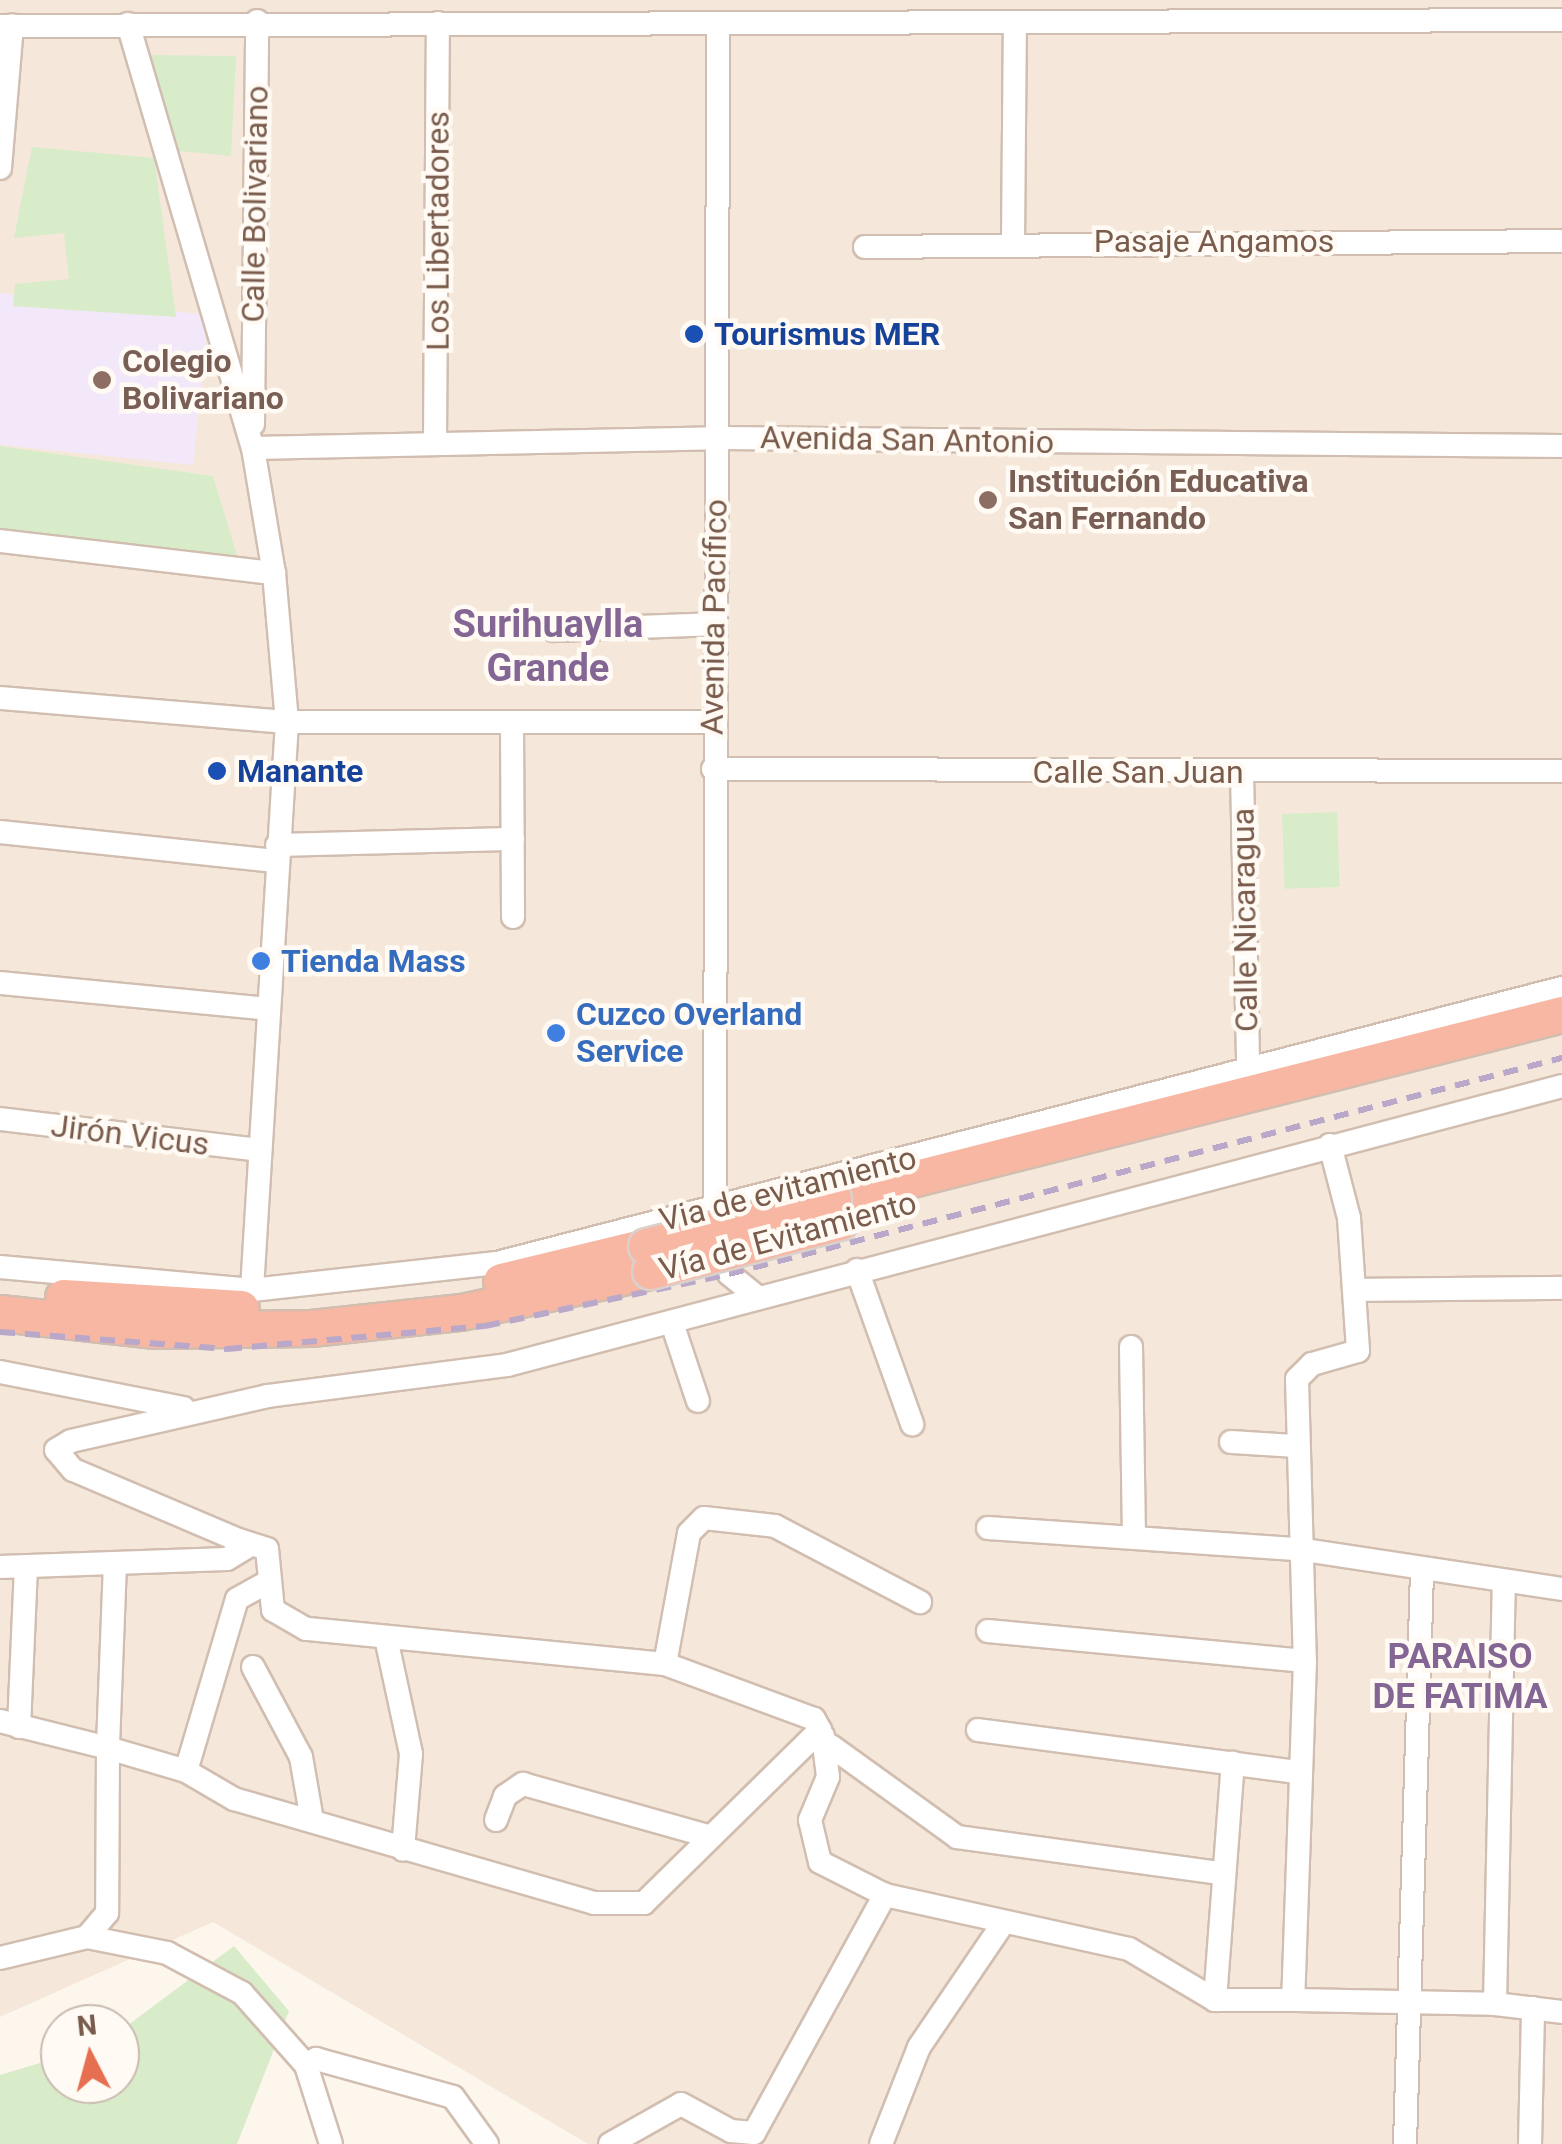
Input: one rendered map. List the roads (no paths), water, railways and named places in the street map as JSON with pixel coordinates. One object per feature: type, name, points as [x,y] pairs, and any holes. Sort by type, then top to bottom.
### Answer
[{"type":"highway","name":"Vía de Evitamiento","points":[[0,1313],[153,1330],[311,1328],[461,1312],[1562,1014]]},
{"type":"highway","name":"Vía de Evitamiento","points":[[836,1211],[1562,1038]]},
{"type":"highway","name":"Vía de Evitamiento","points":[[0,1292],[270,1309],[460,1289],[648,1259]]},
{"type":"street","points":[[0,168],[6,26],[257,21],[718,25],[1562,20]]},
{"type":"street","name":"Calle Bolivariano","points":[[253,448],[257,21]]},
{"type":"street","name":"Los Libertadores","points":[[436,440],[438,23]]},
{"type":"street","points":[[1013,242],[1015,23]]},
{"type":"street","points":[[128,24],[253,448],[274,573],[287,722],[252,1290]]},
{"type":"street","name":"Avenida Pacífico","points":[[718,25],[712,722],[715,1210],[729,1274],[756,1296]]},
{"type":"street","name":"Pasaje Angamos","points":[[866,247],[1013,242],[1562,241]]},
{"type":"street","name":"Avenida San Antonio","points":[[253,448],[436,440],[716,438],[1562,446]]},
{"type":"street","points":[[0,541],[274,573]]},
{"type":"street","points":[[554,630],[714,624]]},
{"type":"street","points":[[0,698],[287,722],[712,722]]},
{"type":"street","points":[[512,723],[513,917]]},
{"type":"street","name":"Calle San Juan","points":[[713,769],[1562,770]]},
{"type":"street","name":"Calle Nicaragua","points":[[1242,772],[1248,1068]]},
{"type":"street","points":[[0,832],[276,853],[514,839]]},
{"type":"street","points":[[0,983],[268,1009]]},
{"type":"street","name":"Via de evitamiento","points":[[0,1267],[252,1290],[497,1263],[715,1210],[1562,988]]},
{"type":"street","points":[[1219,1873],[957,1837],[825,1738],[814,1719],[665,1664],[306,1629],[273,1610],[266,1549],[73,1470],[56,1450],[196,1410],[508,1365],[672,1323],[756,1296],[1562,1086]]},
{"type":"street","name":"Jirón Vicus","points":[[0,1120],[260,1150]]},
{"type":"street","points":[[1293,2000],[1306,1661],[1294,1446],[1296,1380],[1312,1364],[1358,1351],[1358,1290],[1330,1145]]},
{"type":"street","points":[[857,1270],[912,1424]]},
{"type":"street","points":[[1358,1290],[1562,1288]]},
{"type":"street","points":[[672,1323],[698,1401]]},
{"type":"street","points":[[1130,1347],[1134,1532]]},
{"type":"street","points":[[0,1372],[196,1410]]},
{"type":"street","points":[[1231,1442],[1294,1446]]},
{"type":"street","points":[[665,1664],[689,1533],[704,1518],[776,1526],[920,1602]]},
{"type":"street","points":[[988,1528],[1134,1532],[1298,1549],[1422,1572],[1562,1589]]},
{"type":"street","points":[[0,1566],[243,1558],[250,1545],[240,1540]]},
{"type":"street","points":[[87,1938],[107,1913],[115,1563]]},
{"type":"street","points":[[26,1566],[10,1724],[186,1771],[234,1799],[402,1850],[617,1908],[644,1904],[711,1837],[825,1738]]},
{"type":"street","points":[[1405,2144],[1422,1572]]},
{"type":"street","points":[[186,1771],[237,1599],[269,1580]]},
{"type":"street","points":[[1495,2004],[1504,1582]]},
{"type":"street","points":[[988,1631],[1306,1661]]},
{"type":"street","points":[[386,1638],[411,1754],[402,1850]]},
{"type":"street","points":[[253,1666],[301,1757],[312,1820]]},
{"type":"street","points":[[978,1730],[1299,1772]]},
{"type":"street","points":[[825,1738],[810,1820],[820,1862],[885,1894],[1128,1949],[1215,2000],[1495,2004],[1562,2012]]},
{"type":"street","points":[[1215,2000],[1219,1873],[1233,1763]]},
{"type":"street","points":[[496,1820],[505,1796],[523,1784],[711,1837]]},
{"type":"street","points":[[610,2144],[681,2104],[730,2132],[754,2133],[885,1894]]},
{"type":"street","points":[[881,2144],[918,2048],[1004,1922]]},
{"type":"street","points":[[0,1958],[87,1938],[167,1953],[242,1993],[306,2065],[331,2144]]},
{"type":"street","points":[[1530,2144],[1533,2008]]},
{"type":"street","points":[[306,2065],[331,2061],[453,2097],[487,2144]]},
{"type":"railway","points":[[0,1332],[227,1349],[485,1326],[729,1274],[1562,1058]]},
{"type":"place","name":"Tourismus MER","points":[[694,334]]},
{"type":"place","name":"Colegio Bolivariano","points":[[102,380]]},
{"type":"place","name":"Institución Educativa San Fernando","points":[[988,500]]},
{"type":"place","name":"Manante","points":[[217,771]]},
{"type":"place","name":"Tienda Mass","points":[[261,961]]},
{"type":"place","name":"Cuzco Overland Service","points":[[556,1033]]},
{"type":"district","name":"Surihuaylla Grande","points":[[548,647]]},
{"type":"district","name":"PARAISO DE FATIMA","points":[[1460,1677]]}]
